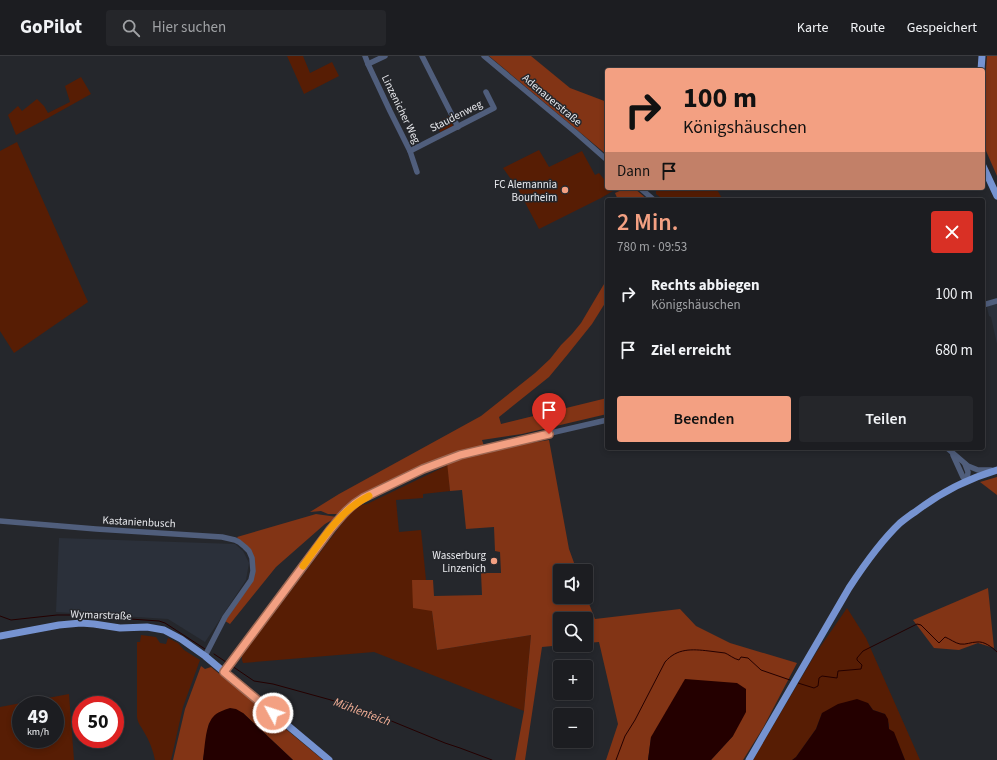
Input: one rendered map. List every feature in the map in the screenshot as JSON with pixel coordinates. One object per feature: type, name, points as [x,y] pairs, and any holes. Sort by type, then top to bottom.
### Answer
[{"type":"main road","points":[[981,68],[982,56]]},
{"type":"main road","points":[[985,170],[997,196]]},
{"type":"main road","points":[[749,760],[849,588],[875,550],[901,522],[930,500],[967,480],[996,470]]},
{"type":"main road","name":"Wymarstraße","points":[[0,636],[60,625],[81,623],[120,628],[143,626],[164,630],[205,656],[329,760]]},
{"type":"street","name":"Linzenicher Weg","points":[[365,56],[410,150],[416,172]]},
{"type":"street","points":[[368,64],[385,56]]},
{"type":"street","points":[[422,56],[458,127]]},
{"type":"street","name":"Adenauerstraße","points":[[484,56],[605,158]]},
{"type":"street","name":"Staudenweg","points":[[410,150],[494,108],[486,92]]},
{"type":"street","points":[[642,190],[652,198]]},
{"type":"street","points":[[985,304],[997,301]]},
{"type":"street","points":[[224,672],[330,530],[345,512],[359,501],[423,469],[464,453],[605,420]]},
{"type":"street","points":[[949,450],[970,467],[978,470],[996,470]]},
{"type":"street","points":[[952,453],[963,477],[967,480]]},
{"type":"street","points":[[965,463],[968,472],[967,480]]},
{"type":"street","name":"Kastanienbusch","points":[[0,521],[96,530],[222,536],[232,538],[242,543],[249,551],[253,562],[253,573],[249,582],[225,617],[205,656]]},
{"type":"shaded area","points":[[287,56],[303,56],[310,73],[332,62],[339,76],[304,94]]},
{"type":"shaded area","points":[[489,56],[531,56],[570,88],[605,101],[605,153]]},
{"type":"shaded area","points":[[987,56],[997,56],[997,176],[985,149],[985,83]]},
{"type":"shaded area","points":[[81,77],[91,94],[16,135],[8,115],[18,106],[22,111],[37,99],[48,113],[70,102],[65,86]]},
{"type":"shaded area","points":[[449,116],[453,126],[440,132],[436,123],[445,118],[446,120],[448,119],[447,117]]},
{"type":"shaded area","points":[[17,142],[88,302],[14,353],[0,331],[0,151]]},
{"type":"shaded area","name":"FC Alemannia Bourheim","points":[[539,150],[549,167],[582,151],[595,175],[599,173],[605,180],[605,190],[613,191],[539,229],[518,189],[503,168]]},
{"type":"shaded area","points":[[622,190],[636,190],[646,198],[617,198],[615,193]]},
{"type":"shaded area","points":[[656,190],[717,190],[722,198],[661,198],[656,194]]},
{"type":"shaded area","points":[[605,282],[605,303],[592,324],[549,377],[499,417],[501,424],[605,398],[605,414],[522,434],[482,440],[484,446],[454,455],[338,514],[328,514],[321,511],[310,512],[339,494],[481,416],[535,373],[550,359],[581,323]]},
{"type":"shaded area","points":[[997,303],[997,344],[991,317],[989,316],[987,308],[988,306]]},
{"type":"shaded area","points":[[549,440],[569,549],[574,564],[553,564],[553,604],[589,604],[592,612],[553,612],[553,646],[542,647],[525,760],[515,760],[524,711],[531,635],[437,650],[432,611],[413,608],[412,580],[433,580],[434,596],[482,595],[481,573],[501,573],[500,552],[495,551],[494,527],[466,529],[462,490],[450,491],[447,462],[486,450]]},
{"type":"shaded area","points":[[448,465],[450,491],[423,494],[423,498],[396,500],[399,532],[421,530],[426,580],[412,580],[432,611],[437,650],[531,635],[524,711],[374,652],[243,663],[242,655],[350,513],[360,505],[367,504]]},
{"type":"shaded area","points":[[997,477],[997,495],[980,482]]},
{"type":"shaded area","points":[[316,514],[337,517],[325,524],[276,567],[230,624],[225,621],[250,585],[254,561],[237,537]]},
{"type":"shaded area","points":[[59,538],[235,544],[243,551],[249,563],[246,580],[205,642],[168,619],[56,612]]},
{"type":"shaded area","points":[[988,588],[994,648],[978,643],[959,650],[934,648],[913,620]]},
{"type":"shaded area","points":[[847,608],[866,638],[920,760],[905,760],[898,743],[889,729],[885,714],[873,710],[868,703],[822,713],[816,729],[796,757],[792,760],[753,760],[816,653]]},
{"type":"shaded area","points":[[680,609],[696,626],[730,643],[797,663],[763,728],[743,760],[711,760],[733,736],[651,737],[648,760],[606,760],[618,724],[599,642],[593,642],[593,614],[595,619]]},
{"type":"shaded area","points":[[141,635],[156,637],[160,643],[166,644],[168,638],[178,643],[184,650],[200,660],[183,707],[171,760],[155,760],[146,735],[137,719],[137,642],[140,642]]},
{"type":"shaded area","points":[[201,666],[205,669],[211,667],[323,760],[293,760],[243,713],[209,723],[203,760],[173,760],[185,709]]},
{"type":"shaded area","points":[[685,679],[737,683],[746,689],[746,712],[733,736],[711,760],[648,760],[651,737]]},
{"type":"shaded area","points":[[69,694],[74,760],[0,760],[0,707],[12,705],[12,748],[64,748],[64,696],[58,696]]},
{"type":"shaded area","points":[[857,699],[868,703],[873,710],[885,714],[888,719],[889,729],[894,732],[905,760],[792,760],[796,757],[816,729],[822,713],[838,704]]},
{"type":"shaded area","points":[[230,708],[236,709],[243,713],[293,760],[203,760],[210,721],[216,714]]},
{"type":"waterway","name":"Mühlenteich","points":[[0,616],[11,620],[57,615],[73,615],[159,621],[165,623],[205,649]]},
{"type":"waterway","name":"Mühlenteich","points":[[798,683],[814,688],[818,686],[819,678],[822,676],[837,678],[838,671],[861,669],[862,665],[857,658],[863,651],[917,624],[921,625],[939,643],[945,637],[960,644],[982,642],[997,652]]},
{"type":"waterway","name":"Mühlenteich","points":[[616,760],[625,736],[665,662],[675,654],[685,650],[697,650],[725,653],[739,660],[741,657],[748,658],[761,670],[790,680]]},
{"type":"waterway","name":"Mühlenteich","points":[[214,654],[226,662]]},
{"type":"waterway","name":"Mühlenteich","points":[[232,666],[254,681],[273,684],[372,713],[445,743],[492,760]]},
{"type":"slow traffic","points":[[303,566],[342,515],[354,504],[369,496]]},
{"type":"place","name":"FC Alemannia Bourheim","points":[[565,190]]},
{"type":"place","name":"Wasserburg Linzenich","points":[[494,561]]},
{"type":"route","points":[[273,713],[224,672],[257,626],[342,515],[363,498],[423,469],[464,453],[549,434]]}]
